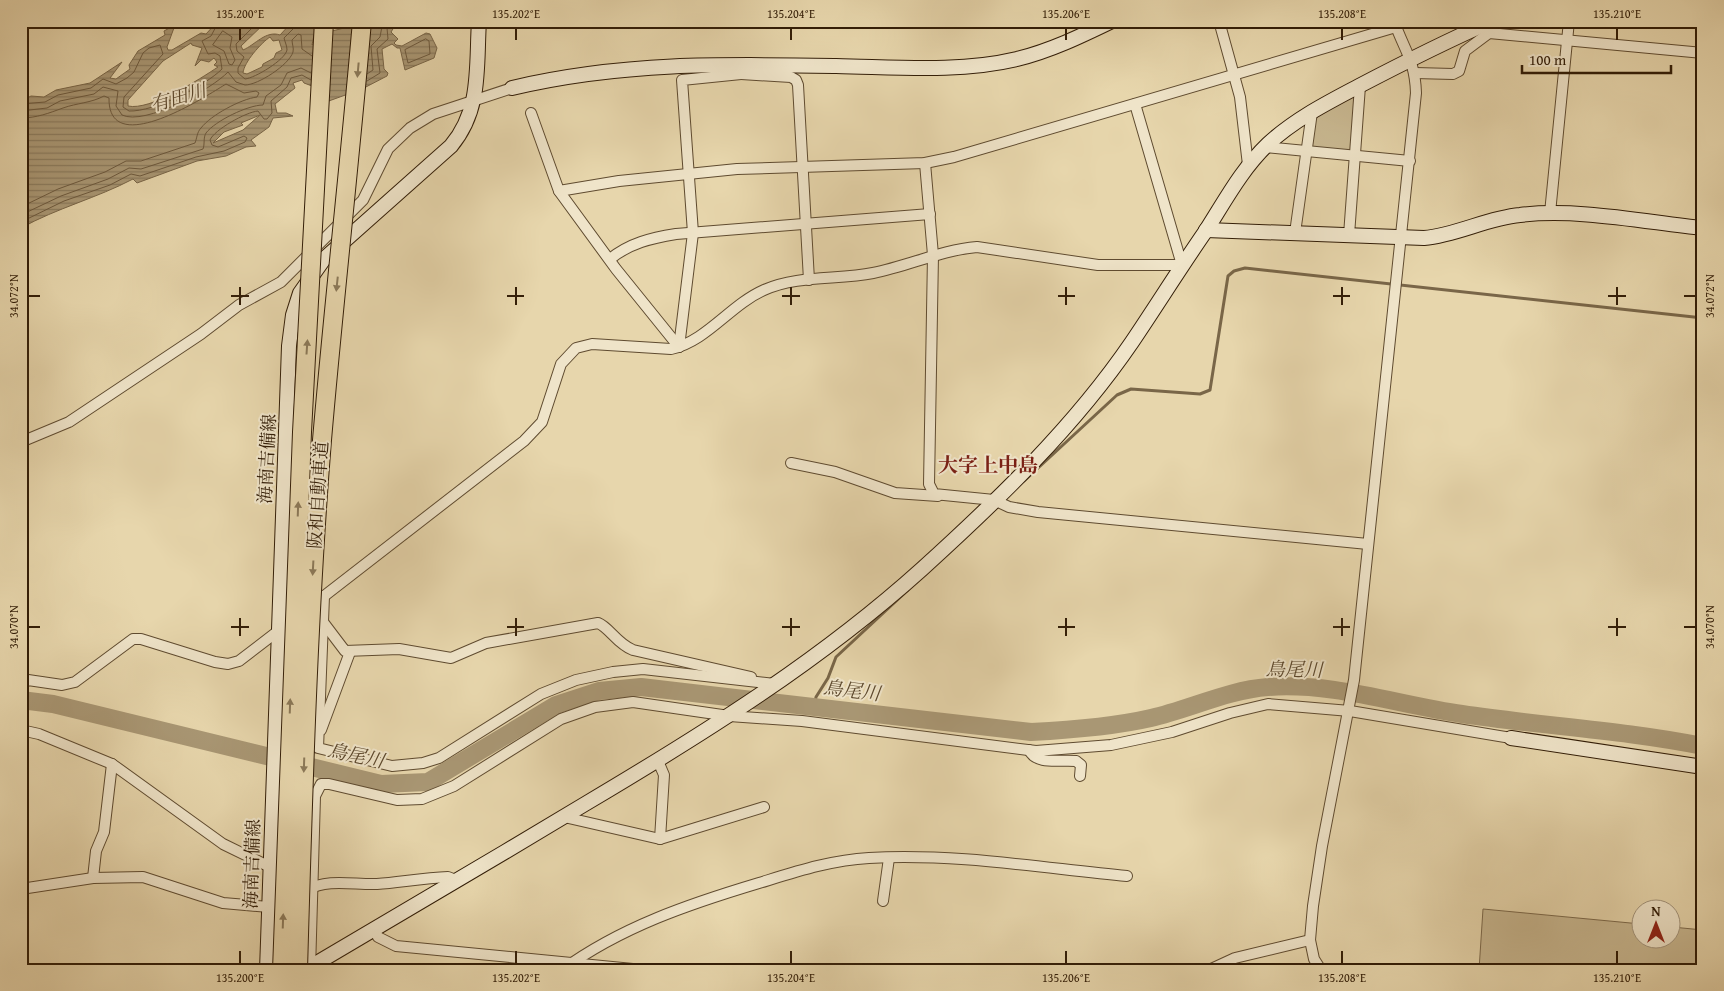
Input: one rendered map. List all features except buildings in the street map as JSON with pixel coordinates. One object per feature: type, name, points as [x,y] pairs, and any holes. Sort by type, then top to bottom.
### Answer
[{"type":"highway","name":"阪和自動車道","points":[[282,970],[301,450],[324,21]]},
{"type":"highway","name":"阪和自動車道","points":[[306,969],[305,734],[316,525],[362,21]]},
{"type":"street","name":"海南吉備線","points":[[267,970],[290,339],[298,299],[305,284],[324,259],[451,146],[469,120],[475,95],[479,21]]},
{"type":"street","points":[[21,442],[69,422],[201,334],[239,305],[281,282],[363,200],[393,142],[410,128],[433,114],[475,95],[559,77],[599,71],[665,66],[741,69],[942,68],[979,66],[1038,53],[1112,21]]},
{"type":"street","points":[[1219,21],[1241,108],[1248,165]]},
{"type":"street","points":[[1550,213],[1569,21]]},
{"type":"street","points":[[559,191],[688,173],[925,163],[954,157],[1234,76],[1395,24],[1411,58],[1415,73],[1410,161],[1354,680],[1318,870],[1310,940],[1314,959],[1321,970]]},
{"type":"street","points":[[306,969],[658,761],[733,713],[847,631],[920,571],[1057,436],[1096,392],[1248,165],[1294,123],[1411,58],[1488,26],[1567,40],[1703,53]]},
{"type":"street","points":[[1415,73],[1453,74],[1459,71],[1464,51],[1488,26]]},
{"type":"street","points":[[679,347],[692,259],[693,233],[682,80],[741,69],[791,77],[796,80],[800,92],[809,280]]},
{"type":"street","points":[[1349,235],[1360,86]]},
{"type":"street","points":[[1135,104],[1182,264]]},
{"type":"street","points":[[1295,233],[1312,112]]},
{"type":"street","points":[[531,113],[559,191],[679,347]]},
{"type":"street","points":[[1266,147],[1410,161]]},
{"type":"street","points":[[925,163],[933,255],[929,484],[930,490],[939,496]]},
{"type":"street","points":[[1206,230],[1402,237],[1440,236],[1518,215],[1550,213],[1703,228]]},
{"type":"street","points":[[610,259],[630,246],[647,239],[806,223],[930,214]]},
{"type":"street","points":[[22,687],[28,680],[62,685],[75,682],[133,639],[141,639],[215,662],[228,664],[239,662],[524,441],[546,414],[561,364],[570,352],[592,344],[671,349],[679,347],[693,340],[757,293],[773,286],[872,273],[957,249],[977,247],[1098,265],[1182,264]]},
{"type":"street","points":[[790,463],[835,472],[895,492],[994,500],[1009,507],[1038,512],[1098,516],[1368,544]]},
{"type":"street","points":[[324,596],[317,744],[321,750],[392,766],[412,765],[439,758],[509,712],[555,687],[603,673],[644,669],[774,685]]},
{"type":"street","points":[[323,622],[345,651],[399,649],[451,658],[486,643],[598,623],[603,625],[617,641],[633,650],[774,685]]},
{"type":"street","points":[[317,734],[320,732],[350,652]]},
{"type":"street","points":[[306,969],[312,887],[315,796],[321,784],[329,784],[397,800],[422,799],[454,786],[561,719],[589,709],[633,702],[1029,750],[1061,750],[1111,745],[1172,732],[1230,713],[1268,704],[1350,709],[1510,738],[1703,767]]},
{"type":"street","points":[[21,730],[39,734],[112,764],[223,844],[270,867]]},
{"type":"street","points":[[1029,750],[1035,758],[1039,759],[1076,761],[1081,765],[1080,776]]},
{"type":"street","points":[[658,761],[664,775],[660,839]]},
{"type":"street","points":[[93,878],[96,851],[104,832],[112,764]]},
{"type":"street","points":[[564,817],[660,839],[764,807]]},
{"type":"street","points":[[562,970],[572,962],[627,930],[705,900],[827,864],[889,858],[980,862],[1127,876]]},
{"type":"street","points":[[883,901],[889,858]]},
{"type":"street","points":[[21,889],[93,878],[142,877],[223,903],[269,906]]},
{"type":"street","points":[[270,889],[305,890],[335,883],[377,884],[438,877],[448,877],[456,880]]},
{"type":"street","points":[[374,929],[378,937],[396,946],[643,970]]},
{"type":"street","points":[[1209,970],[1235,958],[1310,940]]},
{"type":"shaded area","points":[[1357,91],[1352,153],[1310,149],[1315,114]]},
{"type":"shaded area","points":[[1483,909],[1632,923],[1632,948],[1682,948],[1682,928],[1703,930],[1703,970],[1479,970]]},
{"type":"water","name":"有田川","points":[[218,21],[234,21],[235,25],[240,21],[267,21],[241,46],[243,50],[265,36],[280,35],[293,21],[324,21],[314,35],[312,45],[332,31],[352,26],[356,21],[398,21],[391,32],[398,39],[394,43],[396,45],[402,46],[426,33],[430,34],[437,48],[434,58],[405,70],[400,48],[392,44],[382,49],[384,69],[388,73],[387,76],[362,89],[326,102],[312,86],[304,83],[302,80],[293,83],[295,88],[275,104],[277,113],[286,113],[293,116],[273,118],[269,127],[251,140],[256,146],[246,147],[226,156],[197,161],[137,183],[133,179],[21,228],[21,101],[31,96],[44,97],[56,90],[90,83],[122,62],[110,78],[116,79],[130,69],[129,65],[138,51],[165,35],[164,31],[175,25],[167,47],[168,50],[172,50],[201,33],[206,34]],"holes":[[[270,37],[273,41],[279,40],[282,50],[276,53],[274,58],[263,64],[262,67],[247,74],[243,73],[246,64],[254,53]],[[191,43],[202,48],[195,66],[201,60],[209,62],[214,58],[217,62],[214,65],[218,67],[161,99],[149,104],[128,106],[128,100],[163,61]],[[260,115],[243,130],[213,143],[224,132],[243,125],[241,123]]]},
{"type":"waterway","points":[[1024,481],[1117,395],[1131,389],[1200,394],[1210,390],[1228,276],[1234,271],[1245,268],[1703,318]]},
{"type":"waterway","points":[[814,708],[816,697],[828,678],[836,657],[908,590]]},
{"type":"waterway","name":"鳥尾川","points":[[21,700],[53,704],[381,784],[428,782],[556,705],[599,691],[641,687],[1031,732],[1121,724],[1166,714],[1238,692],[1268,687],[1292,686],[1366,695],[1462,714],[1643,736],[1703,746]]},
{"type":"district","name":"大字上中島","points":[[988,465]]}]
